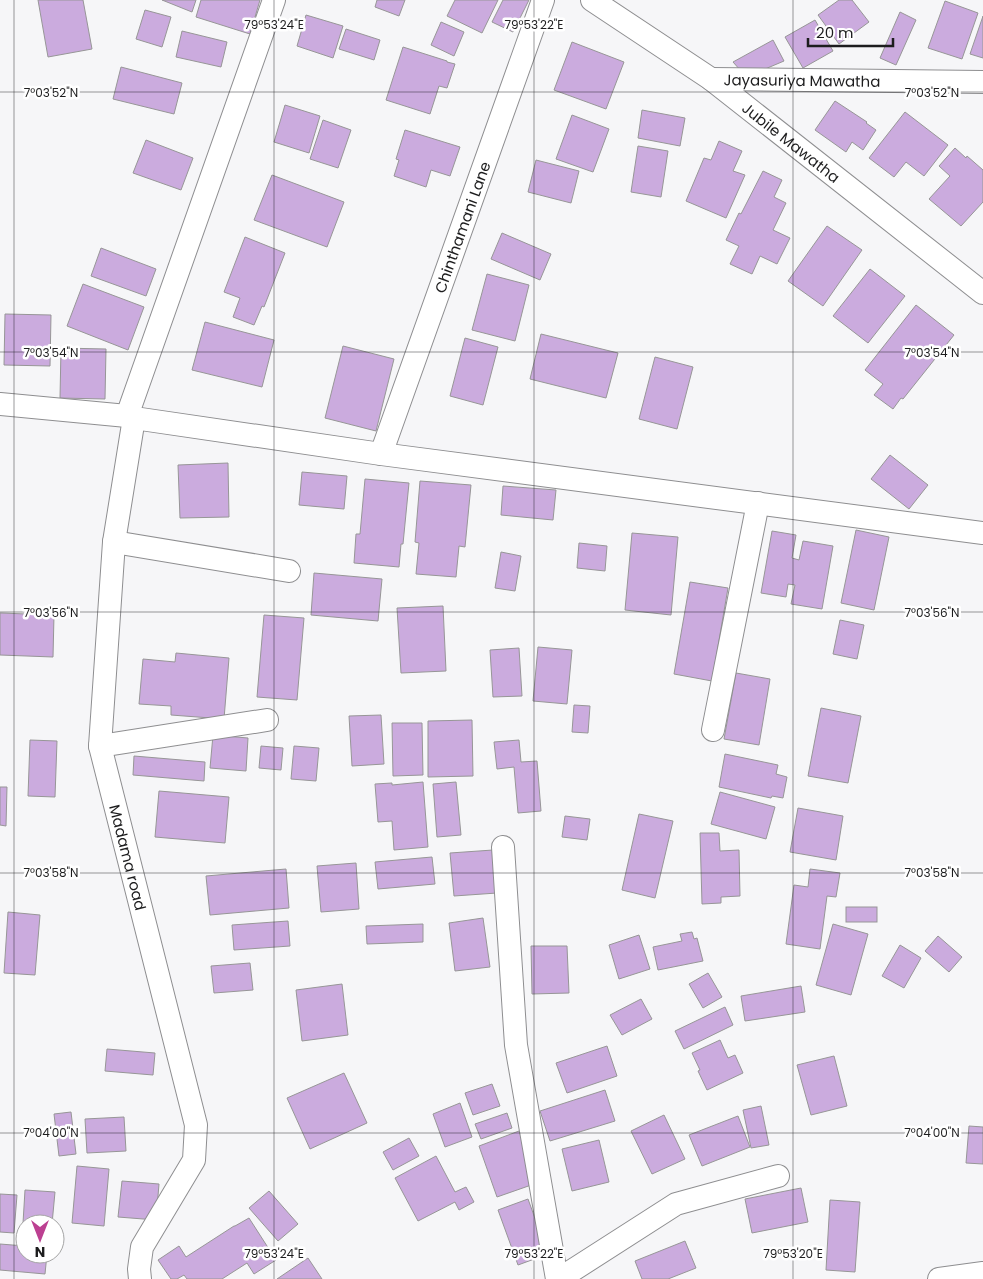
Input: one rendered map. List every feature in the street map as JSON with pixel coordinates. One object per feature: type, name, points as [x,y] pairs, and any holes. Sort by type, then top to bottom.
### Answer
[{"type":"street","name":"Madama road","points":[[140,1279],[138,1269],[142,1247],[194,1160],[196,1125],[100,746],[114,542],[131,417],[274,0]]},
{"type":"street","name":"Chinthamani Lane","points":[[381,454],[543,0]]},
{"type":"street","name":"Jubile Mawatha","points":[[592,0],[711,80],[983,293]]},
{"type":"street","name":"Jayasuriya Mawatha","points":[[711,80],[983,82]]},
{"type":"street","points":[[0,404],[131,417],[381,454],[983,533]]},
{"type":"street","points":[[713,730],[758,503]]},
{"type":"street","points":[[114,542],[289,572]]},
{"type":"street","points":[[100,746],[267,720]]},
{"type":"street","points":[[503,847],[516,1045],[558,1279],[676,1204],[778,1176]]},
{"type":"street","points":[[939,1279],[983,1273]]},
{"type":"building","points":[[38,0],[83,0],[92,49],[48,57]]},
{"type":"building","points":[[162,0],[196,0],[192,12]]},
{"type":"building","points":[[201,0],[260,0],[250,34],[196,17]]},
{"type":"building","points":[[377,0],[405,0],[399,16],[375,7]]},
{"type":"building","points":[[455,0],[498,0],[482,33],[447,16]]},
{"type":"building","points":[[503,0],[529,0],[513,32],[492,22]]},
{"type":"building","points":[[839,0],[852,0],[869,22],[839,44],[818,15]]},
{"type":"building","points":[[945,1],[978,13],[962,59],[928,48]]},
{"type":"building","points":[[145,10],[171,17],[162,47],[136,39]]},
{"type":"building","points":[[900,12],[916,20],[896,65],[880,58]]},
{"type":"building","points":[[306,15],[343,26],[333,58],[297,46]]},
{"type":"building","points":[[983,16],[983,58],[970,54]]},
{"type":"building","points":[[815,20],[833,51],[803,68],[785,37]]},
{"type":"building","points":[[441,22],[464,32],[454,56],[431,45]]},
{"type":"building","points":[[346,29],[380,40],[374,60],[339,49]]},
{"type":"building","points":[[182,31],[227,42],[221,67],[176,57]]},
{"type":"building","points":[[773,40],[784,61],[758,72],[741,71],[733,62]]},
{"type":"building","points":[[572,42],[624,62],[606,109],[554,90]]},
{"type":"building","points":[[403,47],[455,64],[447,88],[439,86],[430,114],[386,100]]},
{"type":"building","points":[[121,67],[182,83],[174,114],[113,99]]},
{"type":"building","points":[[835,101],[876,130],[863,150],[852,142],[846,152],[815,130]]},
{"type":"building","points":[[285,105],[320,116],[309,153],[274,142]]},
{"type":"building","points":[[642,110],[685,118],[680,146],[638,138]]},
{"type":"building","points":[[905,112],[948,145],[924,176],[906,162],[894,177],[869,158]]},
{"type":"building","points":[[572,115],[609,129],[593,172],[556,159]]},
{"type":"building","points":[[323,120],[351,130],[338,168],[310,159]]},
{"type":"building","points":[[405,130],[460,147],[450,176],[431,170],[426,187],[394,176],[399,160],[396,159]]},
{"type":"building","points":[[146,140],[193,158],[181,190],[133,173]]},
{"type":"building","points":[[719,141],[742,151],[733,171],[745,175],[726,218],[686,201],[704,158],[711,160]]},
{"type":"building","points":[[638,146],[668,151],[661,197],[631,192]]},
{"type":"building","points":[[955,148],[983,170],[983,202],[961,226],[929,199],[950,176],[939,166]]},
{"type":"building","points":[[536,160],[579,171],[571,203],[528,192]]},
{"type":"building","points":[[763,171],[782,180],[774,197],[786,203],[773,230],[790,238],[777,264],[760,256],[752,274],[730,264],[739,246],[726,240]]},
{"type":"building","points":[[272,175],[344,202],[327,247],[254,220]]},
{"type":"building","points":[[827,226],[862,250],[823,306],[788,281]]},
{"type":"building","points":[[502,233],[551,254],[540,280],[491,259]]},
{"type":"building","points":[[245,237],[285,253],[264,307],[262,306],[254,325],[233,317],[240,298],[224,292]]},
{"type":"building","points":[[101,248],[156,269],[146,296],[91,276]]},
{"type":"building","points":[[870,269],[905,296],[868,343],[833,316]]},
{"type":"building","points":[[487,274],[529,285],[515,341],[472,330]]},
{"type":"building","points":[[83,284],[144,307],[128,350],[67,326]]},
{"type":"building","points":[[916,305],[954,335],[893,409],[874,395],[883,384],[865,370]]},
{"type":"building","points":[[5,314],[51,315],[50,366],[4,365]]},
{"type":"building","points":[[205,322],[274,340],[262,387],[192,370]]},
{"type":"building","points":[[541,334],[618,353],[606,398],[530,379]]},
{"type":"building","points":[[465,338],[498,347],[483,405],[450,396]]},
{"type":"building","points":[[343,346],[394,359],[376,431],[325,418]]},
{"type":"building","points":[[61,348],[106,349],[105,399],[60,398]]},
{"type":"building","points":[[655,357],[693,367],[677,429],[639,419]]},
{"type":"building","points":[[890,455],[928,485],[909,509],[871,479]]},
{"type":"building","points":[[228,463],[229,517],[180,518],[178,465]]},
{"type":"building","points":[[302,472],[347,476],[344,509],[299,505]]},
{"type":"building","points":[[365,479],[409,483],[399,567],[354,563],[356,534],[360,534]]},
{"type":"building","points":[[420,481],[471,485],[465,547],[459,546],[456,577],[416,574],[419,543],[415,542]]},
{"type":"building","points":[[503,486],[556,490],[553,520],[501,515]]},
{"type":"building","points":[[856,530],[889,537],[874,610],[841,603]]},
{"type":"building","points":[[772,531],[796,535],[792,558],[799,560],[803,541],[833,546],[822,609],[791,604],[795,585],[788,584],[786,597],[761,593]]},
{"type":"building","points":[[632,533],[678,537],[671,615],[625,610]]},
{"type":"building","points":[[579,543],[607,546],[605,571],[577,568]]},
{"type":"building","points":[[501,552],[521,556],[515,591],[495,588]]},
{"type":"building","points":[[314,573],[382,579],[378,621],[311,615]]},
{"type":"building","points":[[690,582],[728,588],[712,681],[674,674]]},
{"type":"building","points":[[443,606],[446,671],[401,673],[397,608]]},
{"type":"building","points":[[0,613],[54,615],[53,657],[0,655]]},
{"type":"building","points":[[264,615],[304,618],[297,700],[257,697]]},
{"type":"building","points":[[840,620],[864,625],[857,659],[833,654]]},
{"type":"building","points":[[538,647],[572,650],[567,704],[533,701]]},
{"type":"building","points":[[519,648],[522,696],[493,697],[490,650]]},
{"type":"building","points":[[176,653],[229,658],[224,719],[171,715],[171,706],[139,704],[143,659],[175,662]]},
{"type":"building","points":[[736,673],[770,679],[759,745],[724,739]]},
{"type":"building","points":[[574,705],[590,706],[588,733],[572,732]]},
{"type":"building","points":[[821,708],[861,716],[848,783],[808,776]]},
{"type":"building","points":[[381,715],[384,764],[352,766],[349,716]]},
{"type":"building","points":[[472,720],[473,776],[428,777],[428,721]]},
{"type":"building","points":[[392,723],[422,723],[423,775],[393,776]]},
{"type":"building","points":[[213,735],[248,738],[246,771],[210,768]]},
{"type":"building","points":[[30,740],[57,741],[55,797],[28,796]]},
{"type":"building","points":[[519,740],[521,762],[537,761],[541,811],[518,813],[514,767],[497,769],[494,742]]},
{"type":"building","points":[[261,746],[283,748],[281,770],[259,768]]},
{"type":"building","points":[[294,746],[319,748],[316,781],[291,779]]},
{"type":"building","points":[[725,754],[778,765],[776,774],[787,777],[783,798],[772,796],[771,798],[719,787]]},
{"type":"building","points":[[134,756],[205,762],[204,781],[133,775]]},
{"type":"building","points":[[423,782],[428,847],[394,850],[392,821],[378,822],[375,784],[392,783],[392,785]]},
{"type":"building","points":[[456,782],[461,835],[437,837],[433,784]]},
{"type":"building","points":[[0,787],[7,787],[6,826],[0,825]]},
{"type":"building","points":[[159,791],[229,797],[225,843],[155,837]]},
{"type":"building","points":[[720,792],[775,807],[766,839],[711,824]]},
{"type":"building","points":[[798,808],[843,816],[836,860],[790,852]]},
{"type":"building","points":[[639,814],[673,821],[655,898],[622,890]]},
{"type":"building","points":[[565,816],[590,819],[587,840],[562,837]]},
{"type":"building","points":[[700,833],[719,833],[720,851],[739,850],[740,896],[721,897],[721,903],[702,904]]},
{"type":"building","points":[[493,850],[497,893],[454,896],[450,853]]},
{"type":"building","points":[[432,857],[435,884],[378,889],[375,862]]},
{"type":"building","points":[[356,863],[359,909],[321,912],[317,866]]},
{"type":"building","points":[[286,869],[289,908],[210,915],[206,876]]},
{"type":"building","points":[[810,869],[840,873],[836,897],[827,896],[820,949],[786,944],[794,885],[808,887]]},
{"type":"building","points":[[846,907],[877,907],[877,922],[846,922]]},
{"type":"building","points":[[8,912],[40,915],[35,975],[4,973]]},
{"type":"building","points":[[483,918],[490,967],[455,971],[449,923]]},
{"type":"building","points":[[288,921],[290,946],[234,950],[232,925]]},
{"type":"building","points":[[423,924],[423,942],[367,944],[366,926]]},
{"type":"building","points":[[833,924],[868,934],[851,995],[816,985]]},
{"type":"building","points":[[692,932],[694,939],[697,938],[703,961],[658,970],[653,947],[682,941],[680,934]]},
{"type":"building","points":[[639,935],[650,969],[619,979],[609,945]]},
{"type":"building","points":[[938,936],[962,957],[949,972],[925,951]]},
{"type":"building","points":[[900,945],[921,958],[904,988],[882,976]]},
{"type":"building","points":[[531,946],[567,946],[569,993],[532,994]]},
{"type":"building","points":[[250,963],[253,990],[214,993],[211,966]]},
{"type":"building","points":[[708,973],[722,997],[703,1008],[689,984]]},
{"type":"building","points":[[342,984],[348,1035],[302,1041],[296,990]]},
{"type":"building","points":[[801,986],[805,1012],[745,1021],[741,996]]},
{"type":"building","points":[[641,999],[652,1019],[622,1035],[610,1015]]},
{"type":"building","points":[[725,1007],[733,1025],[684,1049],[675,1031]]},
{"type":"building","points":[[720,1040],[728,1058],[735,1055],[743,1073],[707,1090],[692,1053]]},
{"type":"building","points":[[607,1046],[617,1076],[567,1093],[556,1063]]},
{"type":"building","points":[[107,1049],[155,1053],[153,1075],[105,1071]]},
{"type":"building","points":[[834,1056],[847,1106],[811,1115],[797,1065]]},
{"type":"building","points":[[344,1073],[367,1123],[310,1149],[287,1098]]},
{"type":"building","points":[[492,1084],[500,1106],[473,1115],[465,1093]]},
{"type":"building","points":[[605,1090],[615,1121],[550,1141],[540,1111]]},
{"type":"building","points":[[460,1103],[472,1137],[445,1147],[433,1114]]},
{"type":"building","points":[[761,1106],[769,1145],[751,1148],[743,1110]]},
{"type":"building","points":[[71,1112],[76,1154],[59,1156],[54,1114]]},
{"type":"building","points":[[507,1113],[512,1128],[481,1139],[475,1124]]},
{"type":"building","points":[[664,1115],[685,1159],[652,1174],[631,1131]]},
{"type":"building","points":[[738,1116],[750,1147],[702,1166],[689,1135]]},
{"type":"building","points":[[124,1117],[126,1151],[87,1153],[85,1119]]},
{"type":"building","points":[[969,1126],[983,1127],[983,1164],[966,1163]]},
{"type":"building","points":[[519,1131],[537,1183],[497,1197],[479,1146]]},
{"type":"building","points":[[409,1138],[419,1156],[393,1170],[383,1152]]},
{"type":"building","points":[[599,1140],[609,1182],[572,1191],[562,1149]]},
{"type":"building","points":[[436,1156],[455,1192],[466,1187],[474,1202],[459,1210],[455,1202],[418,1221],[395,1178]]},
{"type":"building","points":[[77,1166],[109,1169],[104,1226],[72,1223]]},
{"type":"building","points":[[122,1181],[159,1184],[156,1220],[118,1217]]},
{"type":"building","points":[[801,1188],[808,1222],[752,1233],[745,1199]]},
{"type":"building","points":[[25,1190],[55,1192],[53,1214],[24,1214]]},
{"type":"building","points":[[269,1191],[298,1224],[278,1241],[249,1208]]},
{"type":"building","points":[[0,1194],[17,1195],[14,1233],[0,1232]]},
{"type":"building","points":[[528,1199],[548,1254],[518,1265],[498,1210]]},
{"type":"building","points":[[830,1200],[860,1202],[855,1272],[826,1270]]},
{"type":"building","points":[[249,1218],[276,1260],[254,1274],[247,1263],[222,1279],[187,1279],[184,1275],[177,1279],[171,1279],[158,1260],[179,1246],[186,1257]]},
{"type":"building","points":[[685,1241],[696,1268],[668,1279],[642,1279],[635,1261]]},
{"type":"building","points":[[0,1244],[15,1245],[15,1264],[46,1264],[45,1274],[0,1270]]},
{"type":"building","points":[[308,1258],[322,1279],[277,1279]]}]
